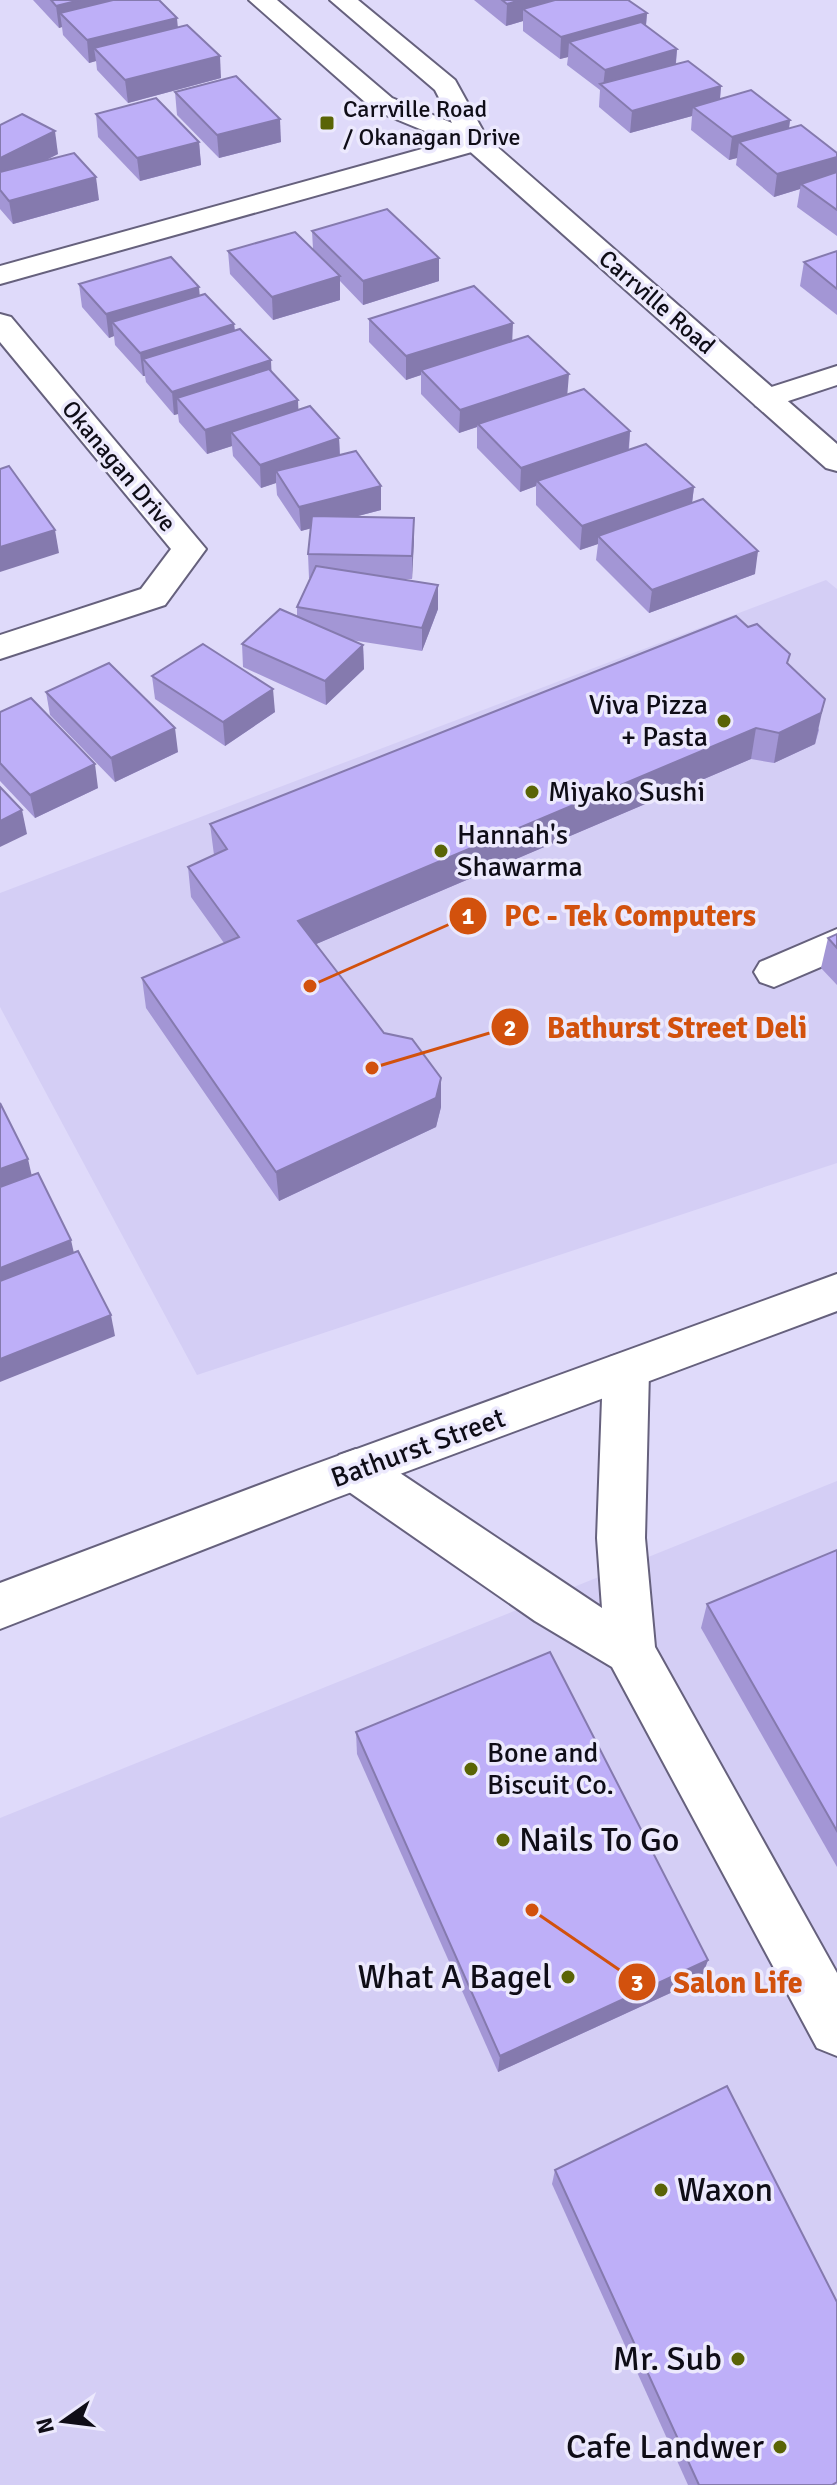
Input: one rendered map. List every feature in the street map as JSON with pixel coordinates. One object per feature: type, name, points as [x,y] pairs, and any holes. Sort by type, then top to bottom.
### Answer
[{"type":"main road","name":"Carrville Road","points":[[262,0],[383,104],[476,142],[837,461]]},
{"type":"main road","name":"Carrville Road","points":[[343,0],[446,86],[476,142]]},
{"type":"main road","points":[[0,275],[476,142]]},
{"type":"main road","name":"Okanagan Drive","points":[[0,323],[189,549],[153,597],[52,628],[0,648]]},
{"type":"main road","points":[[767,399],[837,375]]},
{"type":"main road","points":[[774,972],[837,943]]},
{"type":"main road","name":"Bathurst Street","points":[[0,1606],[356,1470],[626,1371],[694,1350],[837,1292]]},
{"type":"main road","points":[[626,1371],[621,1538],[630,1651],[837,2028]]},
{"type":"main road","points":[[356,1470],[552,1605],[630,1651]]},
{"type":"shaded area","points":[[826,580],[837,589],[837,1163],[197,1375],[0,1007],[0,893]]},
{"type":"shaded area","points":[[837,1481],[837,2485],[0,2485],[0,1818]]},
{"type":"building","points":[[51,0],[80,0],[56,6]]},
{"type":"building","points":[[113,0],[159,0],[177,18],[87,40],[60,13]]},
{"type":"building","points":[[555,0],[628,0],[647,13],[561,37],[523,9]]},
{"type":"building","points":[[641,22],[677,49],[605,70],[569,42]]},
{"type":"building","points":[[187,25],[220,56],[125,80],[94,48]]},
{"type":"building","points":[[688,61],[721,86],[632,111],[600,84]]},
{"type":"building","points":[[236,76],[280,119],[217,135],[175,92]]},
{"type":"building","points":[[751,90],[790,120],[732,137],[693,107]]},
{"type":"building","points":[[156,98],[199,142],[137,158],[96,114]]},
{"type":"building","points":[[22,114],[55,131],[0,158],[0,125]]},
{"type":"building","points":[[801,125],[837,153],[837,157],[777,174],[739,142]]},
{"type":"building","points":[[74,153],[96,177],[9,201],[0,190],[0,172]]},
{"type":"building","points":[[837,172],[837,210],[801,184]]},
{"type":"building","points":[[387,209],[439,258],[363,281],[312,231]]},
{"type":"building","points":[[295,232],[340,276],[272,297],[228,251]]},
{"type":"building","points":[[837,251],[837,289],[804,262]]},
{"type":"building","points":[[171,257],[199,287],[106,314],[79,284]]},
{"type":"building","points":[[474,286],[513,323],[406,356],[369,319]]},
{"type":"building","points":[[205,294],[234,324],[140,353],[112,322]]},
{"type":"building","points":[[240,329],[271,360],[172,392],[143,359]]},
{"type":"building","points":[[528,336],[569,374],[460,410],[421,370]]},
{"type":"building","points":[[269,369],[298,400],[205,430],[177,398]]},
{"type":"building","points":[[584,389],[630,431],[521,468],[478,424]]},
{"type":"building","points":[[310,406],[339,438],[260,465],[231,432]]},
{"type":"building","points":[[646,444],[694,487],[582,526],[537,481]]},
{"type":"building","points":[[356,451],[381,486],[299,507],[276,471]]},
{"type":"building","points":[[9,466],[55,530],[0,547],[0,469]]},
{"type":"building","points":[[703,499],[758,551],[652,590],[598,536]]},
{"type":"building","points":[[312,516],[414,518],[412,556],[308,554]]},
{"type":"building","points":[[316,566],[438,585],[422,628],[297,607]]},
{"type":"building","points":[[280,609],[363,645],[325,681],[242,644]]},
{"type":"building","points":[[736,616],[748,627],[757,624],[790,654],[787,663],[825,699],[821,713],[779,733],[756,728],[298,921],[384,1033],[412,1039],[441,1078],[436,1098],[276,1172],[142,978],[239,937],[188,867],[227,849],[210,824]]},
{"type":"building","points":[[203,644],[273,689],[223,722],[152,676]]},
{"type":"building","points":[[109,663],[175,728],[111,758],[46,692]]},
{"type":"building","points":[[31,698],[95,764],[30,795],[0,763],[0,712]]},
{"type":"building","points":[[0,787],[22,810],[0,821]]},
{"type":"building","points":[[837,934],[837,948],[828,938]]},
{"type":"building","points":[[0,1103],[28,1159],[0,1169]]},
{"type":"building","points":[[38,1173],[71,1240],[0,1268],[0,1187]]},
{"type":"building","points":[[78,1251],[111,1315],[0,1359],[0,1281]]},
{"type":"building","points":[[837,1550],[837,1831],[707,1604]]},
{"type":"building","points":[[550,1652],[708,1960],[500,2056],[356,1732]]},
{"type":"building","points":[[727,2086],[837,2302],[837,2482],[832,2485],[699,2485],[555,2170]]},
{"type":"place","name":"Carrville Road / Okanagan Drive","points":[[327,123]]},
{"type":"place","name":"Viva Pizza + Pasta","points":[[724,721]]},
{"type":"place","name":"Miyako Sushi","points":[[532,792]]},
{"type":"place","name":"Hannah's Shawarma","points":[[441,851]]},
{"type":"place","name":"PC - Tek Computers","points":[[310,986]]},
{"type":"place","name":"Bathurst Street Deli","points":[[372,1068]]},
{"type":"place","name":"Bone and Biscuit Co.","points":[[471,1769]]},
{"type":"place","name":"Nails To Go","points":[[503,1840]]},
{"type":"place","name":"Salon Life","points":[[532,1910]]},
{"type":"place","name":"What A Bagel","points":[[568,1977]]},
{"type":"place","name":"Waxon","points":[[661,2190]]},
{"type":"place","name":"Mr. Sub","points":[[738,2359]]},
{"type":"place","name":"Cafe Landwer","points":[[780,2447]]}]
